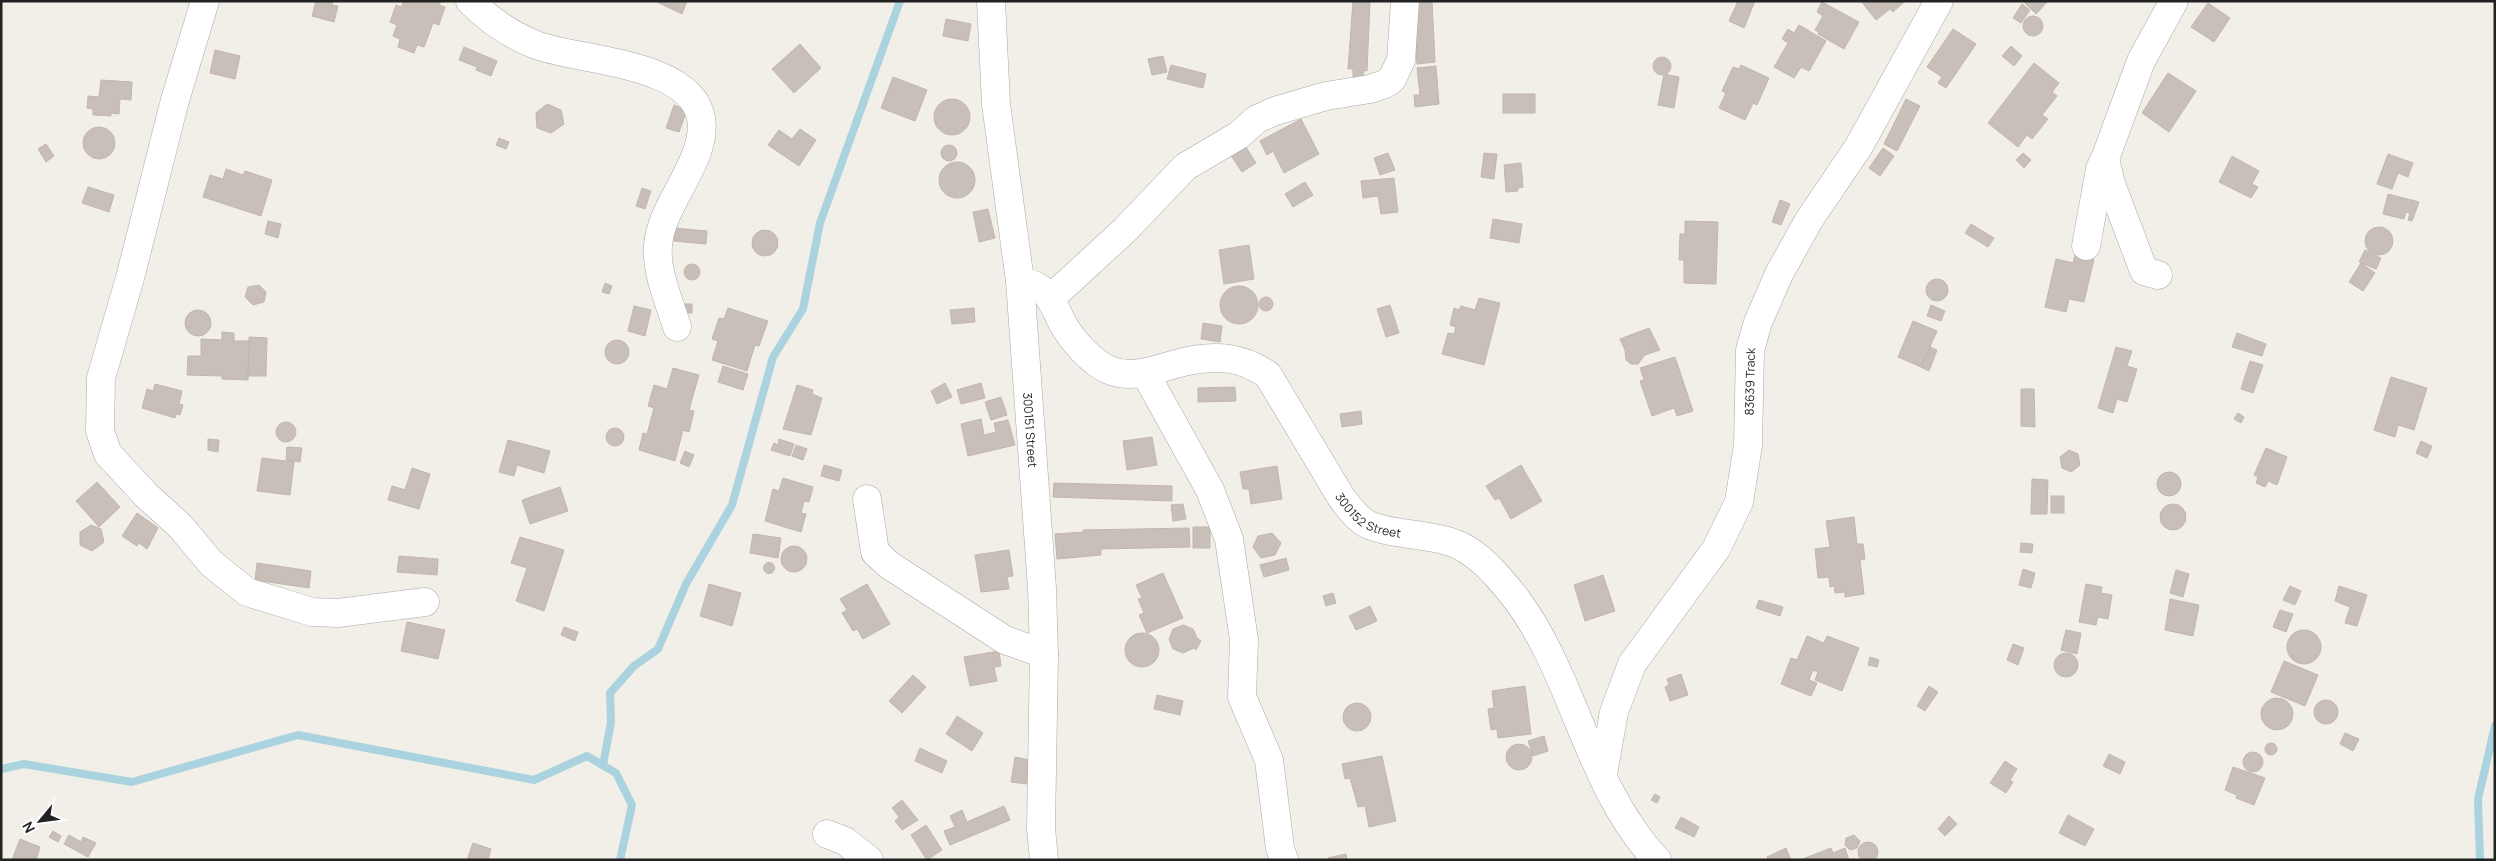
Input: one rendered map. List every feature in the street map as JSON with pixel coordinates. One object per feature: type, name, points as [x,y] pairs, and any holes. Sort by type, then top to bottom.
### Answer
[{"type":"street","points":[[205,1],[175,100],[130,278],[101,378],[100,431],[108,454],[146,495],[180,526],[211,563],[247,592],[312,612],[338,613],[424,602]]},
{"type":"street","points":[[470,1],[485,16],[501,27],[537,45],[573,55],[609,60],[665,79],[686,91],[695,101],[703,129],[696,154],[667,212],[659,239],[658,261],[677,327]]},
{"type":"street","name":"300151 Street","points":[[991,1],[996,104],[1020,281],[1042,588],[1044,654],[1041,828],[1044,860]]},
{"type":"street","points":[[1051,298],[1125,230],[1185,167],[1239,135],[1257,119],[1275,111],[1326,96],[1370,89],[1385,84],[1392,79],[1401,60],[1405,1]]},
{"type":"street","name":"83639 Track","points":[[1603,774],[1614,712],[1632,664],[1716,549],[1739,502],[1748,445],[1750,350],[1758,322],[1780,274],[1809,220],[1859,146],[1939,1]]},
{"type":"street","points":[[2086,246],[2100,168],[2141,61],[2174,1]]},
{"type":"street","points":[[2105,159],[2111,184],[2144,271],[2158,275]]},
{"type":"street","name":"300152 Street","points":[[1020,281],[1039,286],[1051,298],[1064,325],[1080,347],[1109,370],[1133,374],[1145,373],[1188,361],[1232,358],[1250,363],[1268,375],[1341,497],[1354,513],[1366,523],[1383,529],[1408,532],[1465,548],[1482,560],[1518,600],[1550,656],[1603,774],[1641,843],[1657,860]]},
{"type":"street","points":[[1145,373],[1210,490],[1229,539],[1244,640],[1242,697],[1269,760],[1280,848],[1284,860]]},
{"type":"street","points":[[867,499],[875,552],[889,565],[1005,640],[1044,654]]},
{"type":"street","points":[[827,834],[844,841],[870,860]]},
{"type":"building","points":[[316,1],[333,1],[332,5],[338,6],[334,22],[312,16]]},
{"type":"building","points":[[404,1],[441,1],[439,5],[445,7],[439,25],[433,23],[424,47],[417,45],[414,53],[398,47],[400,39],[393,36],[397,25],[390,22],[396,5],[401,7]]},
{"type":"building","points":[[655,1],[687,1],[682,14]]},
{"type":"building","points":[[1353,1],[1370,1],[1367,71],[1364,70],[1363,78],[1353,77],[1353,69],[1348,69]]},
{"type":"building","points":[[1413,1],[1432,1],[1435,62],[1417,64]]},
{"type":"building","points":[[1738,1],[1755,1],[1744,28],[1729,21]]},
{"type":"building","points":[[1861,1],[1905,1],[1893,12],[1890,9],[1876,20]]},
{"type":"building","points":[[2023,1],[2048,1],[2036,14]]},
{"type":"building","points":[[1822,2],[1859,22],[1844,49],[1818,34],[1819,32],[1815,30],[1823,16],[1817,12]]},
{"type":"building","points":[[2208,3],[2230,18],[2214,42],[2191,27]]},
{"type":"building","points":[[2022,4],[2030,10],[2021,23],[2013,18]]},
{"type":"building","points":[[2029,16],[2037,16],[2043,22],[2043,30],[2037,36],[2029,36],[2023,30],[2023,22]]},
{"type":"building","points":[[946,19],[971,24],[968,41],[943,36]]},
{"type":"building","points":[[1799,25],[1826,41],[1809,71],[1801,67],[1794,78],[1774,67],[1788,43],[1782,39],[1788,29],[1794,33]]},
{"type":"building","points":[[1953,29],[1976,44],[1946,88],[1938,83],[1942,77],[1927,67]]},
{"type":"building","points":[[800,44],[821,68],[794,93],[772,69]]},
{"type":"building","points":[[2011,46],[2022,56],[2014,66],[2002,56]]},
{"type":"building","points":[[464,47],[497,61],[491,76],[476,70],[477,67],[459,60]]},
{"type":"building","points":[[215,50],[240,56],[235,79],[210,73]]},
{"type":"building","points":[[1163,56],[1167,72],[1152,75],[1148,59]]},
{"type":"building","points":[[1662,57],[1668,60],[1671,66],[1668,72],[1662,75],[1656,72],[1653,66],[1656,60]]},
{"type":"building","points":[[2034,63],[2059,83],[2052,92],[2057,96],[2042,115],[2048,119],[2032,139],[2027,135],[2018,147],[1988,123]]},
{"type":"building","points":[[1171,65],[1206,74],[1203,88],[1167,79]]},
{"type":"building","points":[[1741,65],[1769,78],[1757,105],[1753,103],[1745,120],[1719,108],[1726,93],[1722,91],[1733,67],[1739,69]]},
{"type":"building","points":[[1436,66],[1439,104],[1415,107],[1414,95],[1420,95],[1417,68]]},
{"type":"building","points":[[2168,73],[2196,91],[2169,132],[2142,113]]},
{"type":"building","points":[[1664,74],[1679,77],[1674,108],[1658,105]]},
{"type":"building","points":[[893,77],[927,90],[915,121],[881,108]]},
{"type":"building","points":[[101,80],[132,82],[131,100],[120,99],[119,114],[111,113],[111,116],[93,115],[93,109],[87,108],[88,96],[99,97]]},
{"type":"building","points":[[1503,94],[1535,94],[1535,113],[1503,113]]},
{"type":"building","points":[[952,99],[959,100],[965,104],[969,110],[969,124],[965,130],[959,134],[952,135],[945,134],[939,130],[935,124],[934,117],[935,110],[939,104],[945,100]]},
{"type":"building","points":[[1906,99],[1920,106],[1897,151],[1884,144]]},
{"type":"building","points":[[547,104],[561,110],[564,124],[551,133],[537,128],[536,113]]},
{"type":"building","points":[[674,105],[687,110],[679,132],[666,128]]},
{"type":"building","points":[[1301,119],[1319,154],[1284,173],[1273,151],[1267,155],[1260,141]]},
{"type":"building","points":[[99,127],[105,128],[110,132],[114,137],[114,149],[110,154],[105,158],[99,159],[93,158],[88,154],[84,149],[83,143],[84,137],[88,132],[93,128]]},
{"type":"building","points":[[800,129],[816,140],[799,166],[768,145],[779,130],[792,139]]},
{"type":"building","points":[[499,138],[509,142],[506,149],[496,145]]},
{"type":"building","points":[[46,144],[54,156],[46,162],[38,149]]},
{"type":"building","points":[[1244,144],[1256,163],[1242,172],[1230,154]]},
{"type":"building","points":[[946,145],[952,145],[957,150],[955,159],[946,161],[941,156],[941,150]]},
{"type":"building","points":[[1883,148],[1894,156],[1880,176],[1869,168]]},
{"type":"building","points":[[1388,153],[1395,170],[1380,175],[1374,158]]},
{"type":"building","points":[[1484,153],[1497,154],[1494,179],[1481,177]]},
{"type":"building","points":[[2023,153],[2031,160],[2024,168],[2016,160]]},
{"type":"building","points":[[2388,154],[2413,163],[2408,177],[2398,173],[2392,189],[2377,184]]},
{"type":"building","points":[[2232,156],[2259,171],[2252,184],[2258,187],[2251,198],[2219,182]]},
{"type":"building","points":[[957,162],[969,168],[975,180],[969,192],[957,198],[945,192],[939,180],[945,168]]},
{"type":"building","points":[[1521,163],[1523,187],[1518,188],[1518,191],[1506,192],[1504,165]]},
{"type":"building","points":[[226,169],[243,175],[245,171],[272,180],[261,216],[203,197],[210,175],[223,179]]},
{"type":"building","points":[[1394,178],[1398,212],[1381,214],[1378,196],[1363,198],[1361,181]]},
{"type":"building","points":[[1305,182],[1313,195],[1293,207],[1285,194]]},
{"type":"building","points":[[88,187],[114,195],[109,212],[82,203]]},
{"type":"building","points":[[642,188],[651,191],[645,209],[636,206]]},
{"type":"building","points":[[2388,194],[2419,202],[2412,221],[2408,220],[2410,213],[2406,212],[2404,219],[2383,214]]},
{"type":"building","points":[[1780,200],[1790,204],[1781,225],[1772,222]]},
{"type":"building","points":[[988,209],[995,238],[979,242],[973,212]]},
{"type":"building","points":[[1493,219],[1522,224],[1519,243],[1490,238]]},
{"type":"building","points":[[268,221],[281,224],[278,238],[265,234]]},
{"type":"building","points":[[1685,221],[1718,222],[1716,284],[1684,283],[1684,260],[1679,260],[1680,234],[1685,234]]},
{"type":"building","points":[[1971,224],[1994,238],[1988,247],[1965,233]]},
{"type":"building","points":[[2379,227],[2389,231],[2393,241],[2389,251],[2379,255],[2369,251],[2365,241],[2369,231]]},
{"type":"building","points":[[675,228],[707,231],[706,244],[674,241]]},
{"type":"building","points":[[765,230],[774,234],[778,243],[774,252],[765,256],[756,252],[752,243],[756,234]]},
{"type":"building","points":[[1249,245],[1254,279],[1224,284],[1219,250]]},
{"type":"building","points":[[2365,250],[2381,258],[2376,269],[2359,262]]},
{"type":"building","points":[[2075,255],[2094,259],[2084,302],[2069,299],[2066,312],[2045,307],[2056,259],[2073,263]]},
{"type":"building","points":[[2361,263],[2375,273],[2363,291],[2349,282]]},
{"type":"building","points":[[689,264],[695,264],[700,269],[698,278],[689,280],[684,275],[684,269]]},
{"type":"building","points":[[1937,279],[1945,282],[1948,290],[1945,298],[1937,301],[1929,298],[1926,290],[1929,282]]},
{"type":"building","points":[[605,283],[612,286],[609,294],[602,292]]},
{"type":"building","points":[[259,285],[266,292],[264,302],[253,305],[245,297],[248,287]]},
{"type":"building","points":[[1239,286],[1252,292],[1258,305],[1252,318],[1239,324],[1226,318],[1220,305],[1226,292]]},
{"type":"building","points":[[1263,297],[1269,297],[1273,304],[1269,311],[1263,311],[1259,307],[1259,301]]},
{"type":"building","points":[[1479,298],[1500,303],[1484,365],[1442,354],[1448,333],[1454,334],[1456,327],[1450,325],[1454,308],[1459,310],[1461,306],[1475,310]]},
{"type":"building","points":[[680,304],[692,304],[692,313],[680,313]]},
{"type":"building","points":[[1390,305],[1399,333],[1386,337],[1377,309]]},
{"type":"building","points":[[1931,305],[1945,311],[1941,321],[1927,316]]},
{"type":"building","points":[[634,306],[651,310],[645,336],[628,331]]},
{"type":"building","points":[[728,308],[768,321],[759,346],[755,345],[747,371],[712,360],[718,341],[712,339],[719,318],[724,319]]},
{"type":"building","points":[[974,308],[975,322],[952,324],[950,310]]},
{"type":"building","points":[[198,310],[207,314],[211,323],[207,332],[198,336],[189,332],[185,323],[189,314]]},
{"type":"building","points":[[1913,321],[1937,331],[1921,367],[1898,357]]},
{"type":"building","points":[[1203,323],[1222,326],[1220,342],[1201,339]]},
{"type":"building","points":[[1649,328],[1660,350],[1645,355],[1638,364],[1631,364],[1626,360],[1625,350],[1620,339]]},
{"type":"building","points":[[222,332],[234,333],[234,341],[249,341],[248,380],[222,379],[222,376],[187,375],[188,356],[201,356],[201,339],[222,340]]},
{"type":"building","points":[[2237,333],[2266,344],[2262,356],[2232,347]]},
{"type":"building","points":[[249,337],[267,338],[266,376],[248,376]]},
{"type":"building","points":[[617,340],[626,343],[629,352],[626,361],[617,364],[608,361],[605,352],[608,343]]},
{"type":"building","points":[[1930,347],[1937,350],[1929,371],[1921,367]]},
{"type":"building","points":[[2116,347],[2132,351],[2127,366],[2137,369],[2127,402],[2117,399],[2113,413],[2098,408]]},
{"type":"building","points":[[1675,357],[1693,411],[1677,416],[1674,408],[1652,416],[1640,381],[1644,380],[1640,368]]},
{"type":"building","points":[[2250,361],[2263,365],[2253,393],[2241,389]]},
{"type":"building","points":[[723,366],[748,374],[743,390],[718,382]]},
{"type":"building","points":[[673,368],[699,375],[689,410],[694,411],[689,432],[683,430],[675,461],[639,450],[643,433],[647,434],[654,408],[648,406],[654,385],[667,389]]},
{"type":"building","points":[[2391,377],[2427,388],[2414,430],[2398,425],[2395,437],[2374,430]]},
{"type":"building","points":[[945,383],[952,397],[937,404],[931,391]]},
{"type":"building","points":[[981,383],[985,398],[961,404],[957,390]]},
{"type":"building","points":[[155,384],[182,391],[179,404],[183,405],[180,415],[176,414],[175,418],[142,408],[147,389],[153,391]]},
{"type":"building","points":[[797,385],[813,390],[812,394],[822,398],[811,435],[783,429]]},
{"type":"building","points":[[1235,387],[1236,401],[1198,402],[1198,388]]},
{"type":"building","points":[[2021,389],[2034,389],[2035,427],[2021,426]]},
{"type":"building","points":[[1001,397],[1007,415],[991,420],[985,402]]},
{"type":"building","points":[[1361,411],[1362,424],[1342,427],[1340,414]]},
{"type":"building","points":[[2238,413],[2244,417],[2241,423],[2234,419]]},
{"type":"building","points":[[981,419],[984,435],[996,432],[994,423],[1008,420],[1015,445],[968,456],[961,424]]},
{"type":"building","points":[[282,422],[290,422],[296,428],[296,436],[290,442],[282,442],[276,436],[276,428]]},
{"type":"building","points":[[615,428],[621,431],[624,437],[621,443],[615,446],[609,443],[606,437],[609,431]]},
{"type":"building","points":[[1152,437],[1157,465],[1127,470],[1123,441]]},
{"type":"building","points":[[208,439],[219,440],[218,452],[208,450]]},
{"type":"building","points":[[779,439],[794,444],[790,456],[771,450],[774,443],[778,445]]},
{"type":"building","points":[[508,440],[550,451],[544,473],[517,465],[514,476],[499,472]]},
{"type":"building","points":[[2421,441],[2432,446],[2427,458],[2416,453]]},
{"type":"building","points":[[796,445],[807,449],[803,460],[792,456]]},
{"type":"building","points":[[287,447],[302,448],[300,462],[286,460]]},
{"type":"building","points":[[2266,448],[2287,457],[2277,485],[2268,481],[2265,487],[2256,483],[2258,477],[2254,475]]},
{"type":"building","points":[[2069,450],[2078,454],[2080,465],[2071,472],[2062,468],[2060,457]]},
{"type":"building","points":[[685,451],[694,455],[689,467],[680,463]]},
{"type":"building","points":[[262,458],[294,462],[290,495],[257,491]]},
{"type":"building","points":[[824,465],[842,470],[839,481],[821,476]]},
{"type":"building","points":[[1521,465],[1542,501],[1511,519],[1499,498],[1495,500],[1486,486]]},
{"type":"building","points":[[1277,466],[1282,499],[1251,504],[1249,489],[1243,489],[1240,472]]},
{"type":"building","points":[[412,468],[430,474],[419,509],[388,500],[392,486],[405,490]]},
{"type":"building","points":[[2169,472],[2178,475],[2181,484],[2178,493],[2169,496],[2160,493],[2157,484],[2160,475]]},
{"type":"building","points":[[783,478],[813,487],[809,502],[804,501],[801,513],[806,514],[801,532],[765,521],[773,489],[779,491]]},
{"type":"building","points":[[2032,479],[2048,480],[2047,514],[2031,514]]},
{"type":"building","points":[[97,482],[120,507],[99,527],[76,501]]},
{"type":"building","points":[[1054,483],[1172,486],[1172,501],[1053,497]]},
{"type":"building","points":[[560,487],[568,511],[530,524],[522,500]]},
{"type":"building","points":[[2051,496],[2064,496],[2064,513],[2051,513]]},
{"type":"building","points":[[1183,504],[1186,519],[1173,521],[1171,505]]},
{"type":"building","points":[[2173,504],[2182,508],[2186,517],[2182,526],[2173,530],[2164,526],[2160,517],[2164,508]]},
{"type":"building","points":[[137,513],[158,528],[147,549],[139,543],[137,546],[122,536]]},
{"type":"building","points":[[1854,517],[1857,544],[1863,544],[1865,559],[1860,560],[1864,594],[1845,597],[1845,592],[1835,593],[1834,586],[1830,587],[1829,577],[1818,578],[1815,549],[1830,547],[1826,521]]},
{"type":"building","points":[[91,525],[101,529],[104,542],[92,551],[80,545],[80,532]]},
{"type":"building","points":[[1193,527],[1210,527],[1210,548],[1193,548]]},
{"type":"building","points":[[1189,528],[1190,547],[1101,549],[1101,555],[1057,559],[1055,534],[1084,532],[1083,530]]},
{"type":"building","points":[[1272,533],[1281,543],[1275,555],[1261,558],[1253,547],[1258,536]]},
{"type":"building","points":[[753,534],[781,538],[778,558],[750,553]]},
{"type":"building","points":[[520,537],[564,550],[544,611],[516,601],[527,568],[511,563]]},
{"type":"building","points":[[2021,543],[2033,544],[2032,553],[2020,552]]},
{"type":"building","points":[[794,546],[803,550],[807,559],[803,568],[794,572],[785,568],[781,559],[785,550]]},
{"type":"building","points":[[1009,550],[1013,576],[1007,577],[1009,589],[981,592],[975,555]]},
{"type":"building","points":[[399,556],[438,559],[437,575],[397,572]]},
{"type":"building","points":[[1286,558],[1289,570],[1264,577],[1260,565]]},
{"type":"building","points":[[257,563],[311,571],[309,588],[255,580]]},
{"type":"building","points":[[767,563],[771,563],[774,568],[773,572],[767,573],[764,570],[764,566]]},
{"type":"building","points":[[2023,569],[2035,573],[2031,588],[2019,585]]},
{"type":"building","points":[[2176,570],[2189,574],[2183,597],[2170,593]]},
{"type":"building","points":[[1163,573],[1183,618],[1147,633],[1139,615],[1144,613],[1138,599],[1142,598],[1136,585]]},
{"type":"building","points":[[1603,575],[1615,611],[1585,621],[1574,585]]},
{"type":"building","points":[[709,584],[741,593],[732,626],[700,616]]},
{"type":"building","points":[[867,584],[890,624],[863,639],[857,629],[853,631],[842,613],[847,610],[840,599]]},
{"type":"building","points":[[2086,584],[2102,587],[2101,593],[2112,595],[2108,619],[2098,617],[2096,625],[2079,622]]},
{"type":"building","points":[[2290,586],[2301,591],[2295,605],[2283,600]]},
{"type":"building","points":[[2339,586],[2367,595],[2357,626],[2345,623],[2350,607],[2335,601]]},
{"type":"building","points":[[1333,593],[1336,603],[1326,606],[1323,596]]},
{"type":"building","points":[[2170,599],[2199,605],[2193,636],[2165,630]]},
{"type":"building","points":[[1759,600],[1783,607],[1780,616],[1756,608]]},
{"type":"building","points":[[1370,606],[1377,621],[1356,630],[1349,616]]},
{"type":"building","points":[[2280,610],[2293,614],[2286,632],[2273,627]]},
{"type":"building","points":[[407,622],[445,630],[438,659],[401,651]]},
{"type":"building","points":[[1183,625],[1193,629],[1197,638],[1201,641],[1196,650],[1194,648],[1183,653],[1173,649],[1169,639],[1173,629]]},
{"type":"building","points":[[564,627],[578,632],[575,641],[561,635]]},
{"type":"building","points":[[2066,630],[2081,633],[2077,654],[2061,650]]},
{"type":"building","points":[[2304,630],[2316,635],[2321,647],[2316,659],[2304,664],[2292,659],[2287,647],[2292,635]]},
{"type":"building","points":[[1142,633],[1154,638],[1159,650],[1154,662],[1142,667],[1130,662],[1125,650],[1130,638]]},
{"type":"building","points":[[1807,636],[1824,643],[1827,636],[1859,648],[1842,691],[1815,680],[1818,672],[1813,670],[1809,680],[1817,683],[1811,696],[1781,684],[1791,658],[1797,660]]},
{"type":"building","points":[[2013,644],[2024,648],[2018,665],[2007,660]]},
{"type":"building","points":[[999,651],[1001,666],[994,667],[997,681],[970,686],[964,657]]},
{"type":"building","points":[[2066,653],[2075,656],[2078,665],[2075,674],[2066,677],[2057,674],[2054,665],[2057,656]]},
{"type":"building","points":[[1870,657],[1879,660],[1877,667],[1868,665]]},
{"type":"building","points":[[2284,661],[2318,675],[2305,706],[2271,692]]},
{"type":"building","points":[[1681,674],[1688,695],[1670,701],[1665,687],[1669,685],[1667,679]]},
{"type":"building","points":[[913,675],[926,687],[902,713],[889,701]]},
{"type":"building","points":[[1525,686],[1531,734],[1498,738],[1497,729],[1491,730],[1488,709],[1494,708],[1492,691]]},
{"type":"building","points":[[1929,686],[1938,692],[1925,711],[1917,706]]},
{"type":"building","points":[[1157,695],[1183,701],[1180,715],[1154,709]]},
{"type":"building","points":[[2277,698],[2283,699],[2288,703],[2292,708],[2292,720],[2288,725],[2283,729],[2277,730],[2271,729],[2266,725],[2262,720],[2261,714],[2262,708],[2266,703],[2271,699]]},
{"type":"building","points":[[2326,700],[2335,703],[2338,712],[2335,721],[2326,724],[2317,721],[2314,712],[2317,703]]},
{"type":"building","points":[[1357,703],[1367,707],[1371,717],[1367,727],[1357,731],[1347,727],[1343,717],[1347,707]]},
{"type":"building","points":[[957,716],[983,733],[972,751],[946,734]]},
{"type":"building","points":[[2345,733],[2359,739],[2353,751],[2340,744]]},
{"type":"building","points":[[1544,736],[1548,751],[1533,756],[1528,741]]},
{"type":"building","points":[[2269,743],[2273,743],[2277,749],[2273,755],[2269,755],[2265,751],[2265,747]]},
{"type":"building","points":[[1519,744],[1529,747],[1532,757],[1529,767],[1519,770],[1509,767],[1506,757],[1509,747]]},
{"type":"building","points":[[920,748],[947,761],[942,773],[915,761]]},
{"type":"building","points":[[2253,752],[2260,755],[2263,762],[2260,769],[2253,772],[2246,769],[2243,762],[2246,755]]},
{"type":"building","points":[[2109,754],[2125,762],[2120,774],[2103,766]]},
{"type":"building","points":[[1382,756],[1396,821],[1369,827],[1365,806],[1358,807],[1350,778],[1345,779],[1342,764]]},
{"type":"building","points":[[1015,757],[1030,760],[1026,784],[1011,782]]},
{"type":"building","points":[[2005,761],[2017,769],[2010,780],[2013,782],[2006,793],[1990,783]]},
{"type":"building","points":[[2233,767],[2265,778],[2254,805],[2236,798],[2237,795],[2225,790]]},
{"type":"building","points":[[1655,794],[1660,797],[1657,803],[1651,800]]},
{"type":"building","points":[[902,800],[918,820],[902,830],[895,821],[899,817],[892,808]]},
{"type":"building","points":[[1004,806],[1010,820],[950,845],[944,831],[955,827],[950,816],[962,810],[967,822]]},
{"type":"building","points":[[2068,815],[2094,829],[2085,846],[2059,833]]},
{"type":"building","points":[[1949,816],[1957,824],[1945,836],[1938,829]]},
{"type":"building","points":[[1681,817],[1699,827],[1694,837],[1675,828]]},
{"type":"building","points":[[926,825],[942,850],[927,860],[911,835]]},
{"type":"building","points":[[53,831],[61,836],[58,842],[49,837]]},
{"type":"building","points":[[69,835],[81,842],[83,837],[96,843],[88,857],[64,844]]},
{"type":"building","points":[[1854,835],[1860,841],[1857,848],[1850,850],[1845,845],[1846,838]]},
{"type":"building","points":[[20,839],[40,847],[36,860],[12,860]]},
{"type":"building","points":[[1868,842],[1875,845],[1878,852],[1875,859],[1868,862],[1861,859],[1858,852],[1861,845]]},
{"type":"building","points":[[473,843],[491,849],[488,860],[467,860]]},
{"type":"building","points":[[1786,848],[1791,860],[1768,860],[1767,857]]},
{"type":"building","points":[[1831,848],[1833,853],[1845,848],[1849,860],[1800,860]]},
{"type":"building","points":[[1346,854],[1347,860],[1328,860],[1328,858]]},
{"type":"waterway","points":[[603,765],[611,722],[610,693],[634,666],[658,649],[686,584],[732,505],[773,357],[803,309],[820,223],[900,1]]},
{"type":"waterway","points":[[2480,860],[2478,799],[2495,726]]},
{"type":"waterway","points":[[1,769],[24,764],[132,782],[298,735],[534,780],[587,756],[616,773],[632,805],[620,860]]}]
